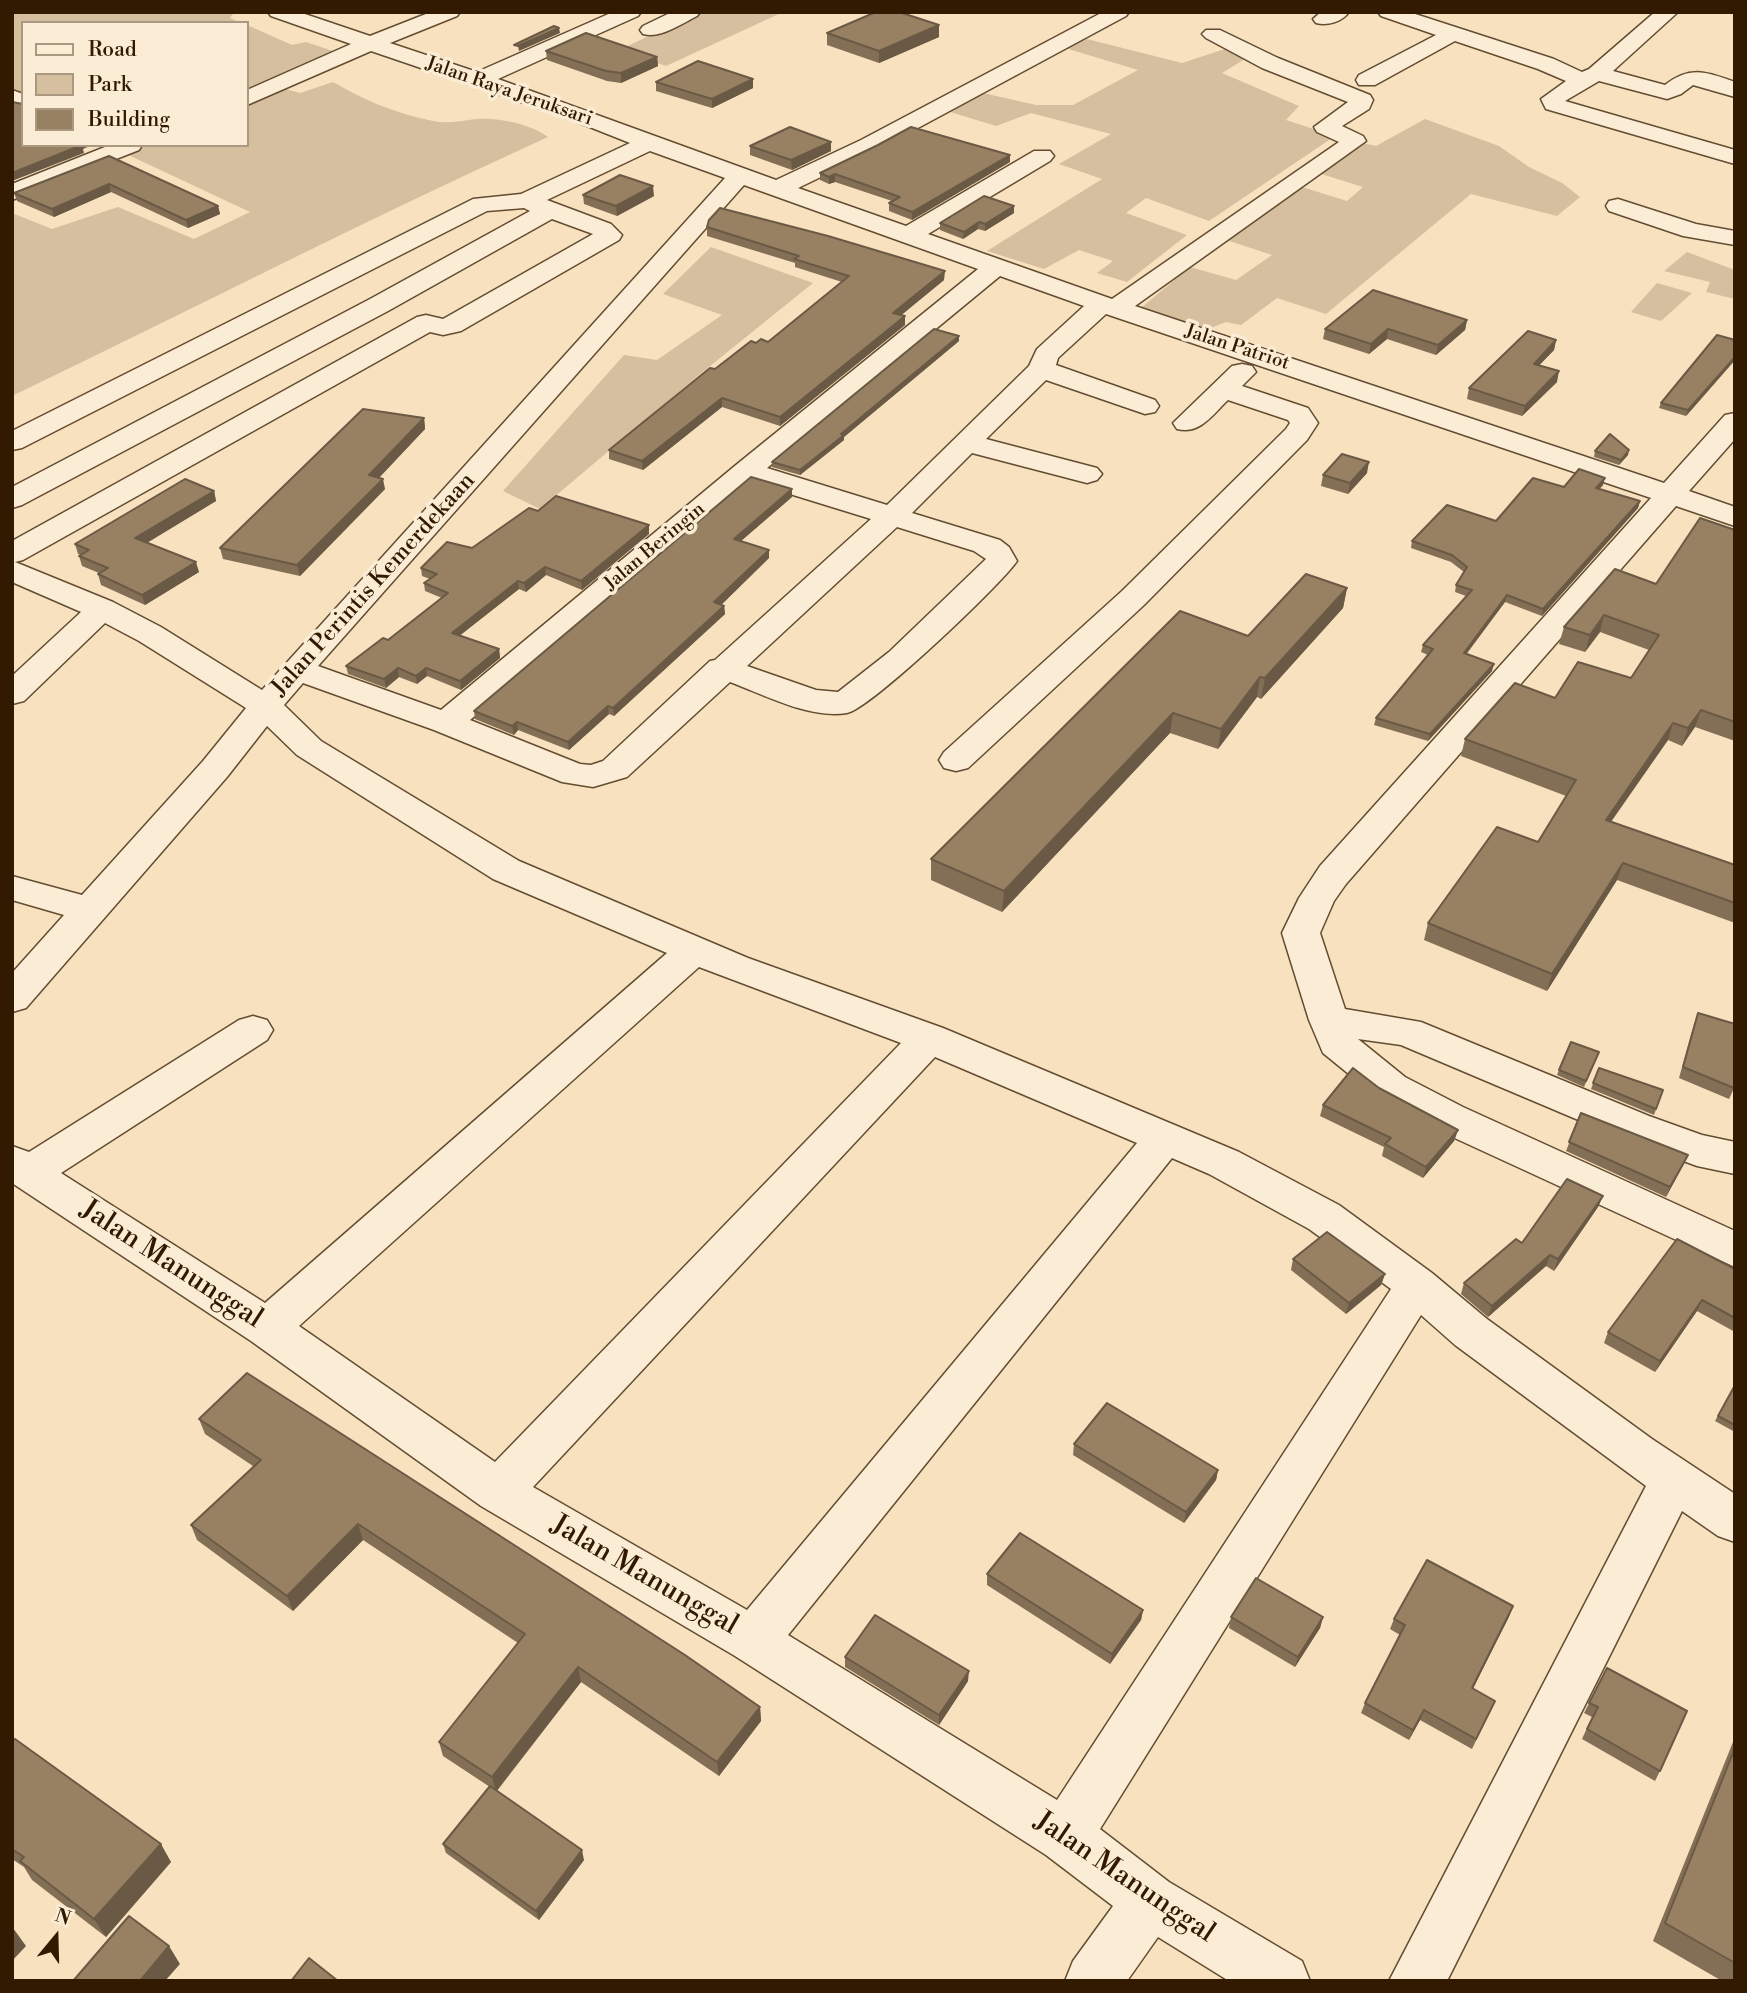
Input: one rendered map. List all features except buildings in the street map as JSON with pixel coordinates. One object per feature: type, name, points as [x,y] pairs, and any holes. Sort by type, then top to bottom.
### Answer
[{"type":"street","name":"Jalan Raya Jeruksari","points":[[278,12],[361,47],[570,111],[649,143],[740,175]]},
{"type":"street","points":[[248,98],[361,47],[450,12]]},
{"type":"street","points":[[476,81],[631,12]]},
{"type":"street","points":[[650,30],[690,12]]},
{"type":"street","points":[[1388,12],[1590,77],[1662,92],[1672,91],[1705,61]]},
{"type":"street","points":[[1668,12],[1590,77],[1557,94],[1552,99],[1554,104],[1566,110],[1735,157]]},
{"type":"street","points":[[778,190],[869,145],[1110,13]]},
{"type":"street","points":[[298,670],[446,723],[574,774],[602,774],[628,758],[722,668],[893,515],[1041,369],[1063,360],[1116,309],[1355,141],[1325,127],[1361,104],[1362,100],[1270,63],[1213,34]]},
{"type":"street","points":[[1367,80],[1453,34]]},
{"type":"street","points":[[1688,79],[1735,90]]},
{"type":"street","points":[[12,499],[379,305],[537,206],[649,143]]},
{"type":"street","points":[[12,193],[117,147]]},
{"type":"street","points":[[908,235],[1042,156]]},
{"type":"street","name":"Jalan Patriot","points":[[740,175],[908,235],[992,270],[1116,309],[1256,359],[1735,517]]},
{"type":"street","name":"Jalan Perintis Kemerdekaan","points":[[12,998],[215,769],[265,706],[740,175]]},
{"type":"street","points":[[12,442],[482,204],[537,206],[610,235],[452,325],[443,327],[379,305],[330,281]]},
{"type":"street","points":[[1618,206],[1692,231],[1735,238]]},
{"type":"street","name":"Jalan Beringin","points":[[446,723],[746,471],[992,270]]},
{"type":"street","points":[[12,554],[426,323]]},
{"type":"street","points":[[1187,423],[1256,359]]},
{"type":"street","points":[[1041,369],[1145,406]]},
{"type":"street","points":[[956,760],[1142,589],[1297,434],[1304,423],[1298,414],[1223,389]]},
{"type":"street","points":[[1735,422],[1333,875],[1317,898],[1301,933],[1337,1043],[1391,1087],[1449,1118],[1735,1250]]},
{"type":"street","points":[[968,443],[1087,474]]},
{"type":"street","points":[[722,668],[811,700],[845,703],[900,659],[1002,561],[1000,554],[986,545],[746,471]]},
{"type":"street","points":[[12,571],[102,609],[150,634],[265,706],[309,748],[506,870],[694,950],[929,1038],[1224,1163],[1324,1217],[1417,1285],[1471,1332],[1735,1521]]},
{"type":"street","points":[[12,694],[102,609]]},
{"type":"street","points":[[12,888],[91,910]]},
{"type":"street","points":[[267,1328],[694,950]]},
{"type":"street","points":[[1328,1020],[1407,1032],[1635,1128],[1697,1150],[1735,1158]]},
{"type":"street","points":[[21,1167],[254,1030]]},
{"type":"street","points":[[498,1491],[929,1038]]},
{"type":"street","points":[[753,1640],[1164,1139]]},
{"type":"street","name":"Jalan Manunggal","points":[[21,1167],[267,1328],[498,1491],[753,1640],[1065,1836],[1150,1901],[1282,1981]]},
{"type":"street","points":[[1065,1836],[1417,1285]]},
{"type":"street","points":[[1417,1981],[1674,1479]]},
{"type":"street","points":[[1093,1981],[1150,1901]]},
{"type":"green space","points":[[12,12],[227,12],[233,14],[230,18],[237,21],[21,21],[21,92],[12,88]]},
{"type":"green space","points":[[700,12],[783,12],[666,66],[619,50]]},
{"type":"green space","points":[[248,25],[292,45],[306,42],[333,51],[248,89]]},
{"type":"green space","points":[[1087,39],[1182,63],[1225,49],[1245,59],[1222,73],[1299,106],[1286,120],[1335,136],[1209,221],[1146,198],[1126,213],[1187,235],[1127,282],[1097,273],[1113,261],[1079,250],[1044,269],[987,251],[1102,179],[1059,164],[1111,134],[1031,113],[996,126],[947,111],[983,93],[1036,105],[1073,105],[1138,70],[1065,48]]},
{"type":"green space","points":[[333,82],[381,106],[420,118],[444,122],[504,120],[533,128],[548,137],[346,232],[12,396],[12,213],[52,229],[118,207],[194,239],[250,212],[122,152],[135,147],[248,147],[248,103],[281,88],[300,93]]},
{"type":"green space","points":[[1425,119],[1499,146],[1529,167],[1562,183],[1580,197],[1557,216],[1471,194],[1326,314],[1277,298],[1241,325],[1226,322],[1206,330],[1142,307],[1190,267],[1236,280],[1272,255],[1211,235],[1286,182],[1347,201],[1363,187],[1302,168],[1348,140],[1376,146]]},
{"type":"green space","points":[[711,247],[813,283],[540,509],[503,491],[624,355],[657,360],[722,315],[663,294]]},
{"type":"green space","points":[[1687,252],[1735,270],[1735,299],[1706,292],[1710,282],[1664,271]]},
{"type":"green space","points":[[1657,283],[1692,293],[1661,321],[1631,312]]}]
